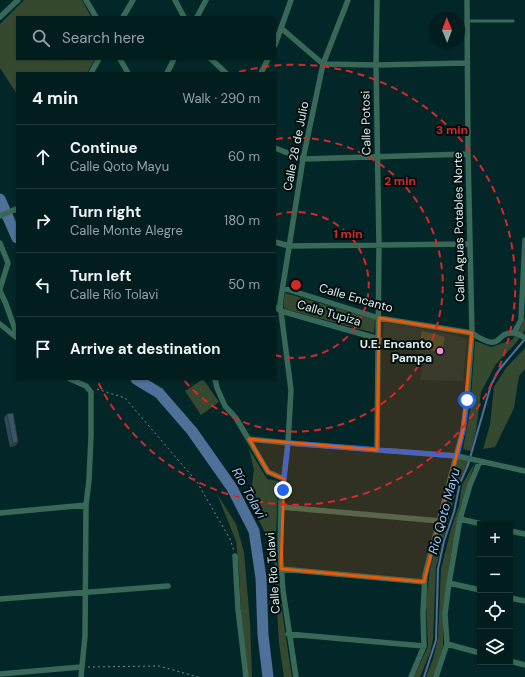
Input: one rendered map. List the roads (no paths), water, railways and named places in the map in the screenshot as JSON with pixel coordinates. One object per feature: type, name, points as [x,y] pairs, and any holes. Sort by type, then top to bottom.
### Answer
[{"type":"street","points":[[0,17],[18,0]]},
{"type":"street","points":[[86,0],[95,16]]},
{"type":"street","points":[[124,16],[133,0]]},
{"type":"street","points":[[175,0],[183,16]]},
{"type":"street","points":[[198,16],[206,0]]},
{"type":"street","points":[[276,41],[291,0]]},
{"type":"street","name":"Calle 28 de Julio","points":[[288,443],[291,390],[280,304],[303,158],[323,64],[348,0]]},
{"type":"street","name":"Calle Potosi","points":[[377,0],[376,65],[379,245],[377,450]]},
{"type":"street","name":"Calle Aguas Potables Norte","points":[[424,646],[424,582],[463,430],[467,400],[472,333],[466,21],[467,0]]},
{"type":"street","points":[[281,28],[323,64],[376,65],[467,63]]},
{"type":"street","points":[[92,72],[98,60]]},
{"type":"street","points":[[121,60],[127,72]]},
{"type":"street","points":[[168,72],[174,60]]},
{"type":"street","points":[[212,60],[225,72]]},
{"type":"street","points":[[261,72],[267,60]]},
{"type":"street","points":[[276,148],[303,158],[468,154]]},
{"type":"street","points":[[0,216],[16,209]]},
{"type":"street","points":[[514,333],[520,320],[525,240]]},
{"type":"street","points":[[276,242],[289,246],[470,244]]},
{"type":"street","points":[[0,243],[8,263],[0,290],[16,332]]},
{"type":"street","name":"Calle Encanto","points":[[283,288],[379,318],[472,333]]},
{"type":"street","name":"Calle Tupiza","points":[[276,308],[281,311],[379,339]]},
{"type":"street","points":[[0,324],[16,337]]},
{"type":"street","points":[[472,333],[484,342],[492,343],[498,341],[505,334],[514,333],[525,338]]},
{"type":"street","points":[[72,380],[86,386],[91,392],[92,414],[89,480],[86,506],[84,636],[81,677]]},
{"type":"street","points":[[215,380],[225,406],[236,418],[268,472],[284,479]]},
{"type":"street","points":[[249,439],[467,457],[525,471]]},
{"type":"street","name":"Calle Río Tolavi","points":[[288,443],[281,506],[280,550],[288,634],[296,677]]},
{"type":"street","points":[[436,677],[447,644],[445,614],[448,583],[460,519],[477,460]]},
{"type":"street","points":[[0,513],[86,506]]},
{"type":"street","points":[[281,506],[440,521]]},
{"type":"street","points":[[460,519],[477,523]]},
{"type":"street","points":[[513,532],[525,534]]},
{"type":"street","points":[[235,556],[238,609],[246,677]]},
{"type":"street","points":[[281,569],[424,582]]},
{"type":"street","points":[[448,583],[477,589]]},
{"type":"street","points":[[0,599],[168,586]]},
{"type":"street","points":[[513,599],[525,601]]},
{"type":"street","points":[[288,634],[424,646],[411,677]]},
{"type":"street","points":[[447,644],[477,652]]},
{"type":"street","points":[[513,662],[525,665]]},
{"type":"street","points":[[0,674],[81,667]]},
{"type":"lane","points":[[466,21],[513,21]]},
{"type":"waterway","name":"Río Tolavi","points":[[0,199],[16,236]]},
{"type":"waterway","name":"Rio Qoto Mayu","points":[[424,677],[436,640],[438,569],[444,541],[454,512],[460,483],[468,465],[491,385],[499,370],[525,339]]},
{"type":"waterway","name":"Río Tolavi","points":[[138,380],[159,393],[192,431],[232,488],[254,531],[261,578],[263,635],[268,677]]},
{"type":"place","name":"U.E. Encanto Pampa","points":[[440,351]]}]
